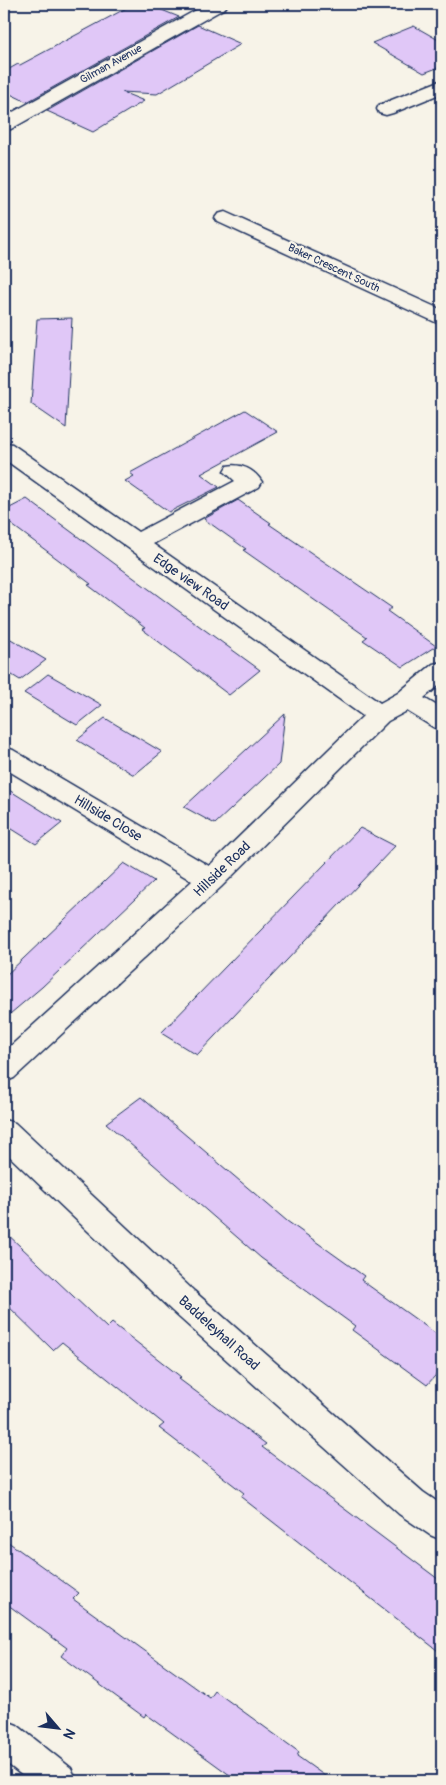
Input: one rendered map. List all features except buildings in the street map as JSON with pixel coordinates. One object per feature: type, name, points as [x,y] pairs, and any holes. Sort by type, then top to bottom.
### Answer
[{"type":"street","name":"Gilman Avenue","points":[[4,125],[218,4]]},
{"type":"street","points":[[386,109],[442,86]]},
{"type":"street","name":"Baker Crescent South","points":[[225,218],[442,318]]},
{"type":"street","name":"Edge view Road","points":[[4,449],[379,715]]},
{"type":"street","points":[[136,543],[251,482],[235,471]]},
{"type":"street","name":"Hillside Road","points":[[4,1070],[211,880],[379,715],[407,699],[442,670]]},
{"type":"street","points":[[407,699],[442,721]]},
{"type":"street","name":"Hillside Close","points":[[4,756],[211,880]]},
{"type":"street","name":"Baddeleyhall Road","points":[[4,1132],[183,1301],[411,1503],[442,1524]]},
{"type":"street","points":[[4,1738],[58,1781]]}]
